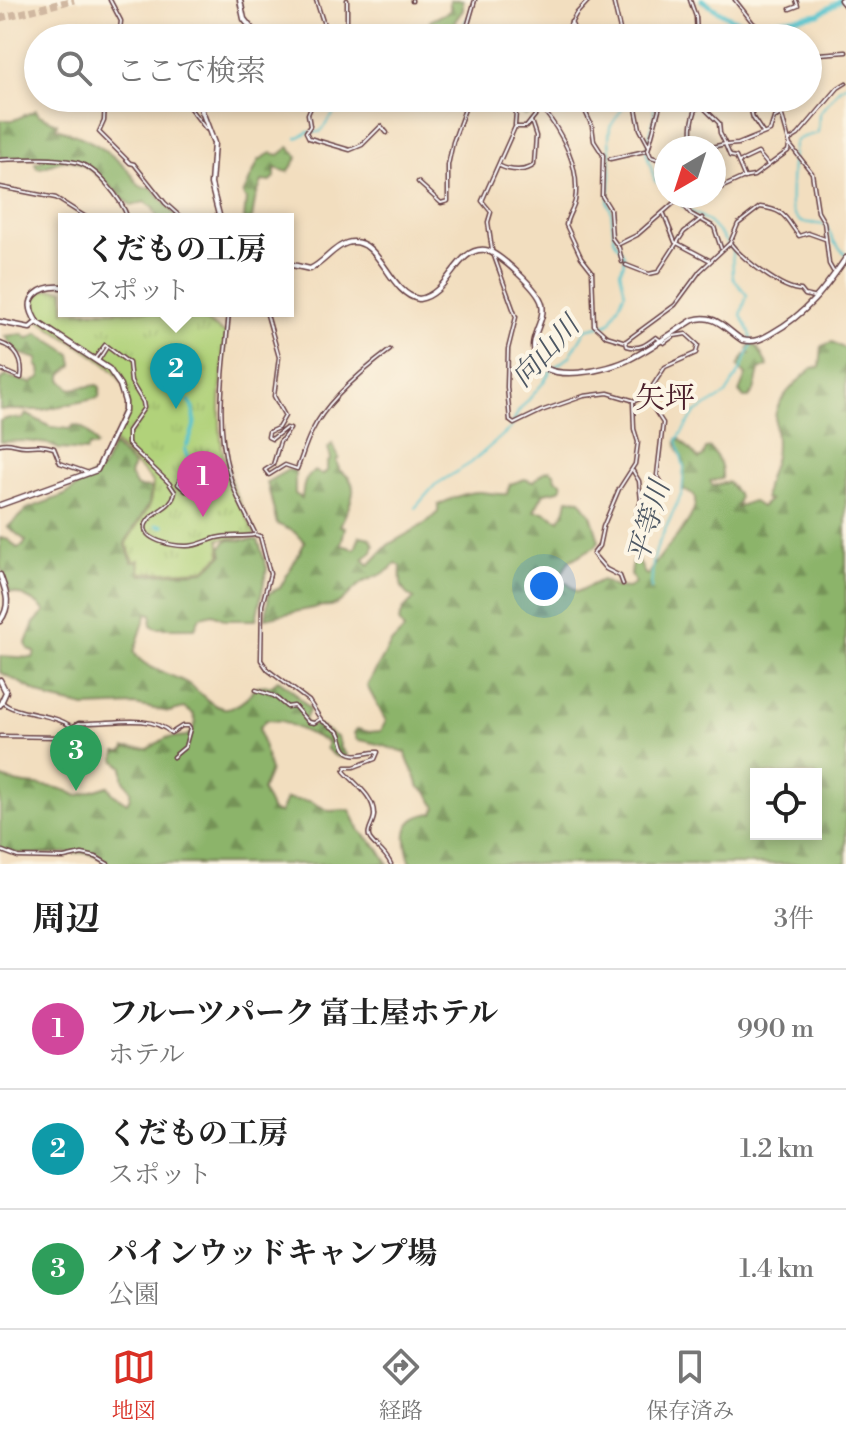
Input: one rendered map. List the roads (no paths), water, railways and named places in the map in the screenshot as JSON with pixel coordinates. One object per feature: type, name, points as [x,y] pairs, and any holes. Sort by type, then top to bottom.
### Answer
[{"type":"street","points":[[110,0],[121,24]]},
{"type":"street","points":[[240,0],[248,24]]},
{"type":"street","points":[[316,0],[324,24]]},
{"type":"street","points":[[346,24],[347,0]]},
{"type":"street","points":[[468,24],[475,0]]},
{"type":"street","points":[[570,24],[589,0]]},
{"type":"street","points":[[613,0],[619,24]]},
{"type":"street","points":[[690,0],[696,24]]},
{"type":"street","points":[[735,0],[754,24]]},
{"type":"street","points":[[790,9],[798,6],[796,0]]},
{"type":"street","points":[[822,54],[846,52]]},
{"type":"street","points":[[822,107],[846,83]]},
{"type":"street","points":[[104,112],[99,132],[134,164],[176,213]]},
{"type":"street","points":[[191,112],[202,128],[211,131]]},
{"type":"street","points":[[203,112],[215,149],[211,184],[218,213]]},
{"type":"street","points":[[309,112],[310,126],[306,134],[350,150],[362,145],[381,126],[387,133]]},
{"type":"street","points":[[418,182],[441,203],[448,201],[448,165],[464,112]]},
{"type":"street","points":[[516,112],[515,127],[482,201],[491,212],[488,222],[493,253],[516,317],[508,349],[507,387],[512,423],[584,396],[608,393],[633,400],[646,396],[665,367],[690,358],[697,352],[696,342],[686,334],[674,336],[665,343],[656,337],[644,346],[633,347],[601,333],[593,322],[595,296],[592,271],[581,257],[566,225],[575,202],[571,158],[558,127],[545,112]]},
{"type":"street","points":[[515,127],[526,127],[537,112]]},
{"type":"street","points":[[586,112],[603,155],[602,196],[610,209],[612,238],[624,264],[649,274],[658,272],[684,232],[702,218]]},
{"type":"street","points":[[637,112],[640,129],[654,158]]},
{"type":"street","points":[[648,147],[658,112]]},
{"type":"street","points":[[691,136],[694,112]]},
{"type":"street","points":[[709,112],[719,123],[721,136]]},
{"type":"street","points":[[751,112],[764,134]]},
{"type":"street","points":[[726,186],[746,179],[788,151],[818,112]]},
{"type":"street","points":[[726,145],[738,144],[770,131],[774,118],[781,114],[791,145],[812,173],[818,212],[824,224],[829,264],[833,271]]},
{"type":"street","points":[[499,165],[513,170],[534,165],[536,136],[530,120]]},
{"type":"street","points":[[726,147],[730,156],[736,157],[746,179]]},
{"type":"street","points":[[610,159],[645,151]]},
{"type":"street","points":[[737,162],[758,153],[768,165]]},
{"type":"street","points":[[0,160],[39,158],[79,163],[112,188],[125,213]]},
{"type":"street","points":[[0,187],[56,198],[80,213]]},
{"type":"street","points":[[626,342],[675,305],[710,261],[729,244],[738,224],[760,207],[783,213],[799,236],[808,233],[825,239]]},
{"type":"street","points":[[619,244],[637,235],[670,208]]},
{"type":"street","points":[[686,208],[716,229],[721,249]]},
{"type":"street","points":[[663,213],[677,243],[710,261]]},
{"type":"street","points":[[294,267],[310,269],[346,243],[363,244],[373,251],[403,293],[419,299],[439,290],[469,254],[480,250],[493,253],[533,289],[541,301],[542,313],[532,344],[536,359],[550,372],[570,373],[619,364],[693,320],[706,317],[719,322],[742,340],[753,341],[792,322],[816,300],[846,258]]},
{"type":"street","points":[[729,244],[775,280],[791,290],[801,290],[816,300]]},
{"type":"street","points":[[0,505],[93,473],[100,466],[126,406],[117,378],[96,360],[37,322],[31,307],[36,293],[45,287],[58,287]]},
{"type":"street","points":[[228,317],[221,391],[226,460],[237,495],[256,535],[260,536],[269,568],[262,605],[261,660],[268,670],[309,701],[320,719],[339,732],[349,753],[378,752],[375,759],[346,767],[344,771],[371,804],[374,819],[369,838],[383,849],[391,864]]},
{"type":"street","points":[[268,317],[279,357],[274,396],[285,416],[268,437],[272,439],[286,428],[290,429],[280,442],[273,465],[265,470],[269,475],[285,465],[297,469],[311,431],[328,409],[361,374],[390,350]]},
{"type":"street","points":[[0,322],[30,328],[37,322]]},
{"type":"street","points":[[0,343],[16,351],[22,366],[22,377],[19,379],[0,369]]},
{"type":"street","points":[[96,360],[106,346],[129,363],[132,385],[144,405],[128,431],[128,444],[175,492],[173,501],[147,522],[146,535],[184,546],[218,538],[256,535]]},
{"type":"street","points":[[646,396],[663,423],[657,475],[663,485]]},
{"type":"street","points":[[623,584],[620,576],[606,569],[593,554],[599,546],[603,527],[619,489],[632,471],[638,442],[633,400]]},
{"type":"street","points":[[0,444],[9,442],[54,448],[60,463],[86,470],[81,478]]},
{"type":"street","points":[[632,471],[639,481],[641,501],[636,516],[635,546]]},
{"type":"street","points":[[187,476],[197,482],[196,492],[186,491],[178,484],[180,479],[187,476]]},
{"type":"street","points":[[0,575],[8,602],[0,621]]},
{"type":"street","points":[[0,680],[6,692],[1,703],[7,707],[62,720],[72,727]]},
{"type":"street","points":[[256,690],[274,696],[287,707],[294,706],[308,722],[314,723],[320,719]]},
{"type":"street","points":[[0,736],[58,737],[79,723],[147,721],[171,733],[188,726],[186,745],[173,757]]},
{"type":"street","points":[[0,850],[18,857],[56,858],[82,854],[108,864]]},
{"type":"waterway","points":[[702,0],[735,20],[751,23],[773,21]]},
{"type":"waterway","name":"平等川","points":[[769,24],[819,14],[841,0]]},
{"type":"waterway","points":[[464,24],[469,16]]},
{"type":"waterway","points":[[822,110],[846,85]]},
{"type":"waterway","points":[[297,138],[308,132],[320,132],[335,112]]},
{"type":"waterway","name":"向山川","points":[[415,508],[435,485],[471,463],[511,428],[518,412],[551,370],[570,356],[586,329],[611,321],[625,292],[620,271],[624,255],[614,239],[608,203],[610,127],[620,112]]},
{"type":"waterway","name":"平等川","points":[[654,112],[646,151],[654,178]]},
{"type":"waterway","points":[[821,112],[818,132],[795,142],[792,211],[801,222],[826,225],[834,242],[846,255]]},
{"type":"waterway","name":"平等川","points":[[651,589],[657,547],[682,493],[684,467],[677,440],[695,413],[725,395],[752,345],[750,332],[741,315],[747,295],[733,278],[732,249],[709,223],[689,211]]},
{"type":"waterway","points":[[187,445],[194,423],[189,401]]},
{"type":"waterway","points":[[185,449],[196,465],[196,480]]},
{"type":"waterway","points":[[157,525],[163,526]]},
{"type":"tunnel","points":[[0,18],[74,0]]},
{"type":"place","name":"くだもの工房","points":[[176,409]]},
{"type":"place","name":"フルーツパーク 富士屋ホテル","points":[[203,517]]},
{"type":"place","name":"パインウッドキャンプ場","points":[[76,791]]},
{"type":"district","name":"矢坪","points":[[665,398]]}]
